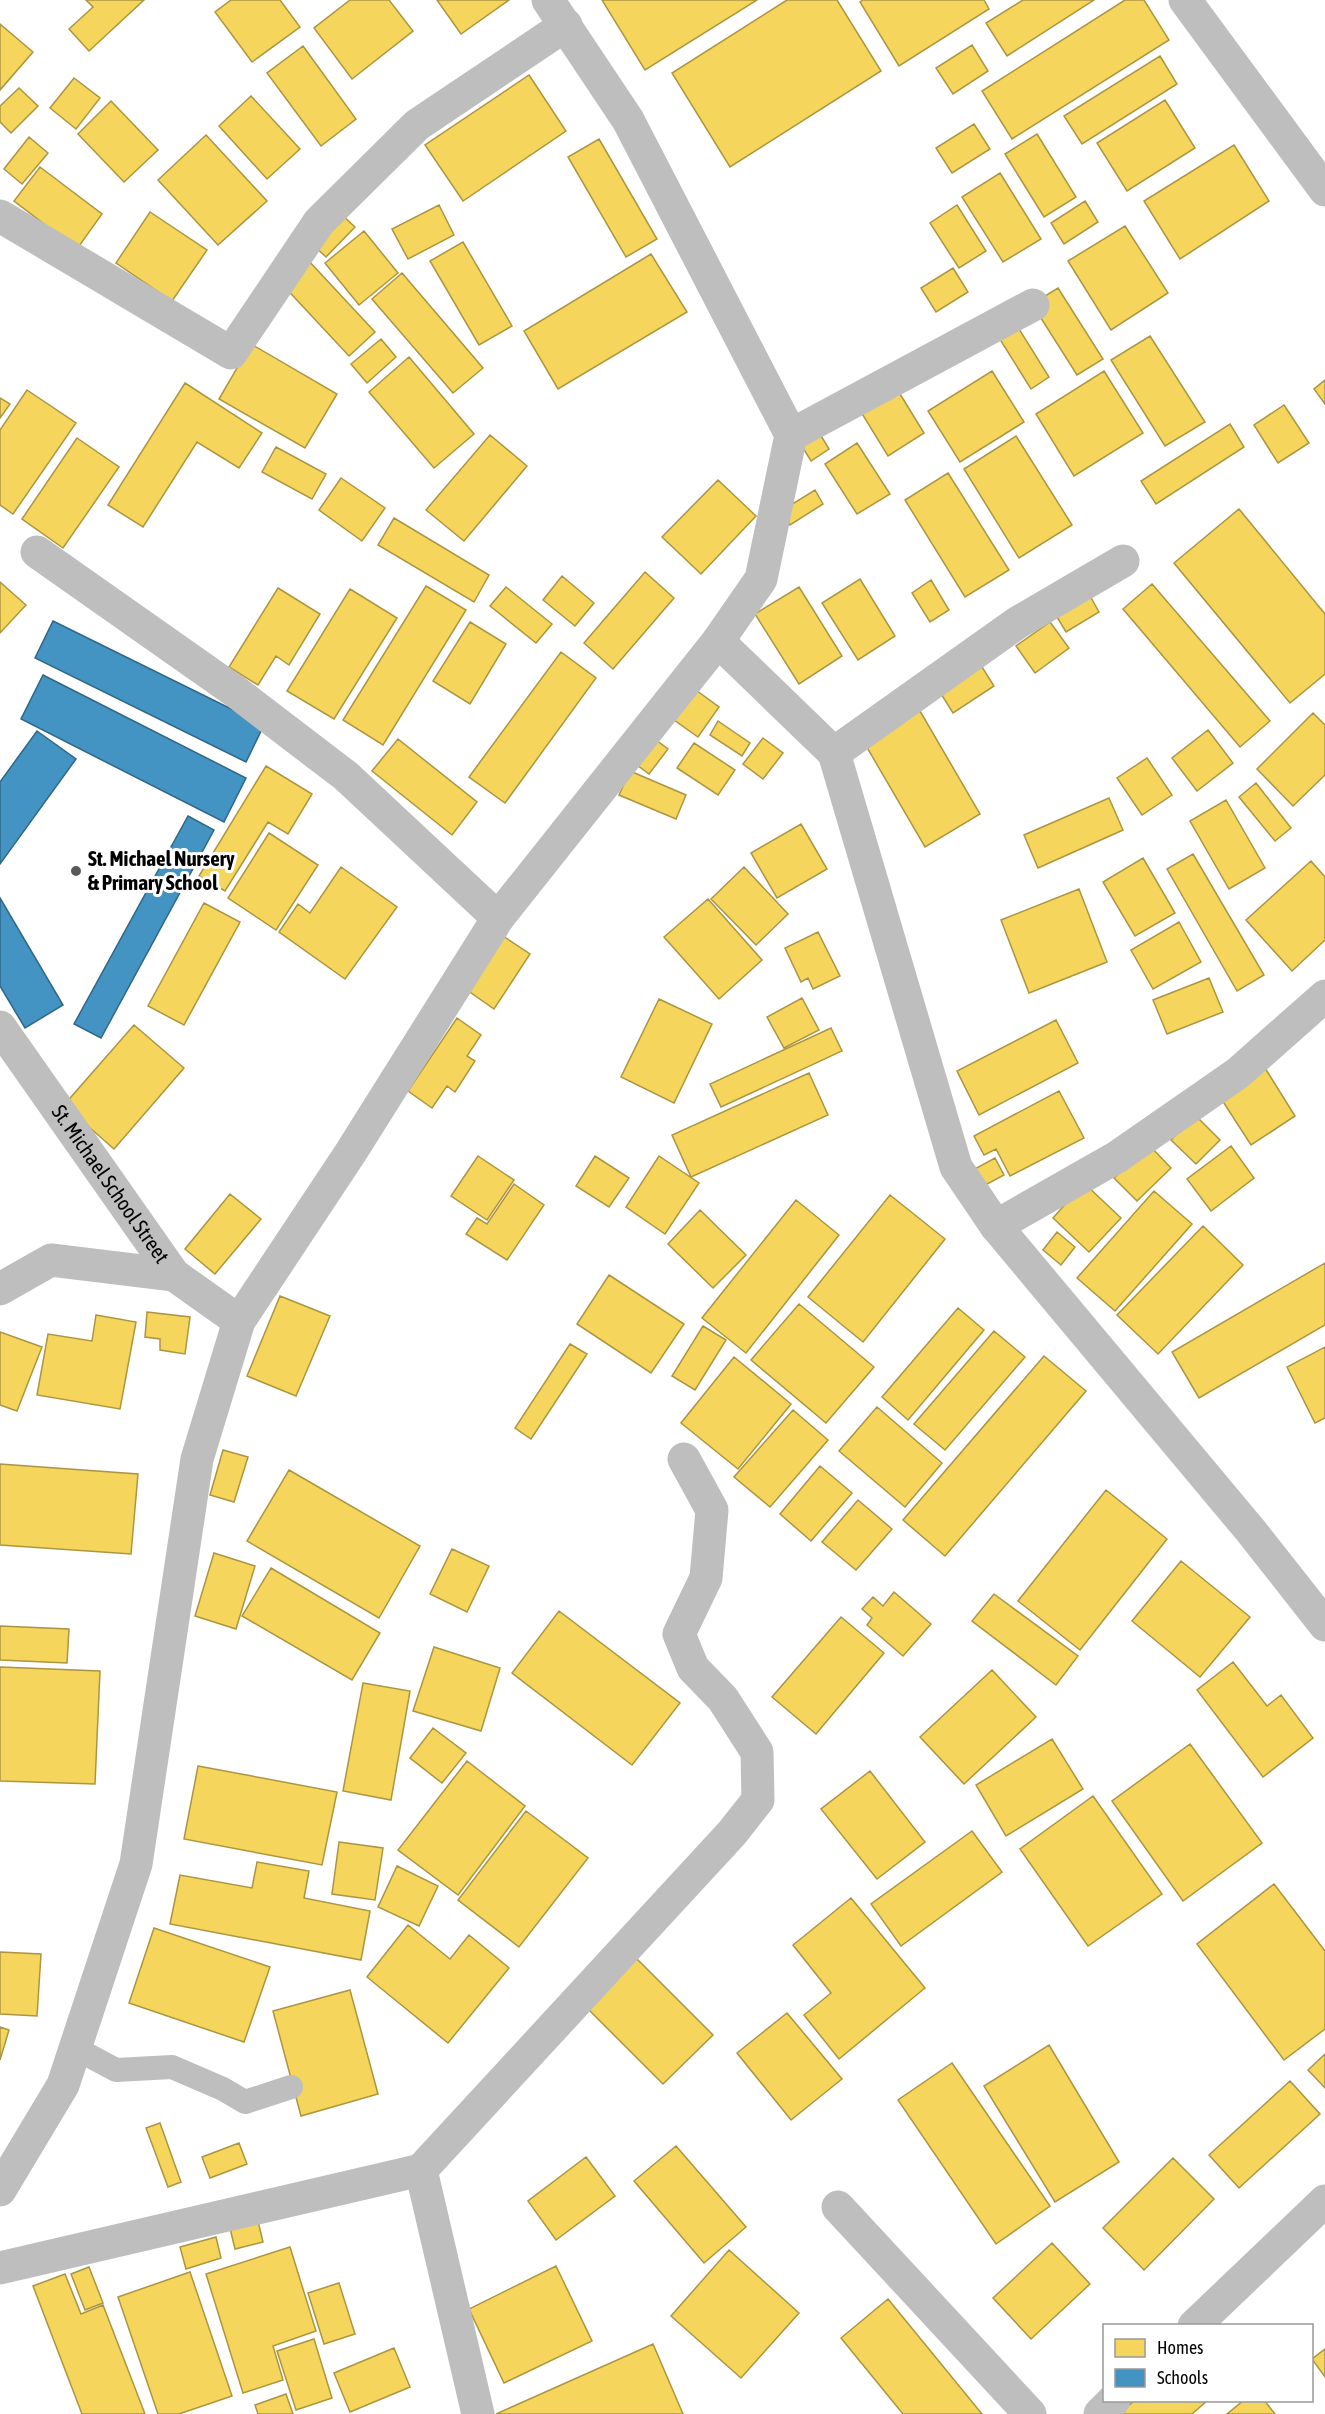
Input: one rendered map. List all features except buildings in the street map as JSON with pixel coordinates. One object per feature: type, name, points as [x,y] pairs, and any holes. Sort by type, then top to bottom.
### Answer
[{"type":"street","points":[[1185,0],[1325,190]]},
{"type":"street","points":[[0,216],[231,353],[319,222],[417,125],[557,13],[628,120],[791,435],[761,579],[718,641],[498,918],[351,1152],[239,1321],[197,1459],[136,1864],[63,2085],[0,2190]]},
{"type":"street","points":[[791,435],[1033,305]]},
{"type":"street","points":[[37,552],[236,692],[346,777],[498,918]]},
{"type":"street","points":[[834,753],[1017,622],[1123,561]]},
{"type":"street","points":[[718,641],[834,753],[956,1167],[996,1226],[1251,1532],[1325,1625]]},
{"type":"street","points":[[996,1226],[1117,1157],[1238,1073],[1325,996]]},
{"type":"street","name":"St. Michael School Street","points":[[0,1027],[174,1275],[239,1321]]},
{"type":"street","points":[[0,1289],[51,1260],[174,1275]]},
{"type":"street","points":[[0,2268],[421,2170],[732,1833],[758,1800],[757,1752],[723,1699],[693,1668],[679,1634],[706,1578],[712,1510],[684,1459]]},
{"type":"street","points":[[421,2170],[478,2414]]},
{"type":"street","points":[[1195,2324],[1325,2201]]},
{"type":"street","points":[[838,2207],[1030,2414]]},
{"type":"street","points":[[1100,2414],[1112,2402]]},
{"type":"lane","points":[[75,2048],[116,2070],[172,2067],[223,2089],[245,2102],[291,2087]]},
{"type":"place","name":"St. Michael Nursery & Primary School","points":[[76,871]]}]
